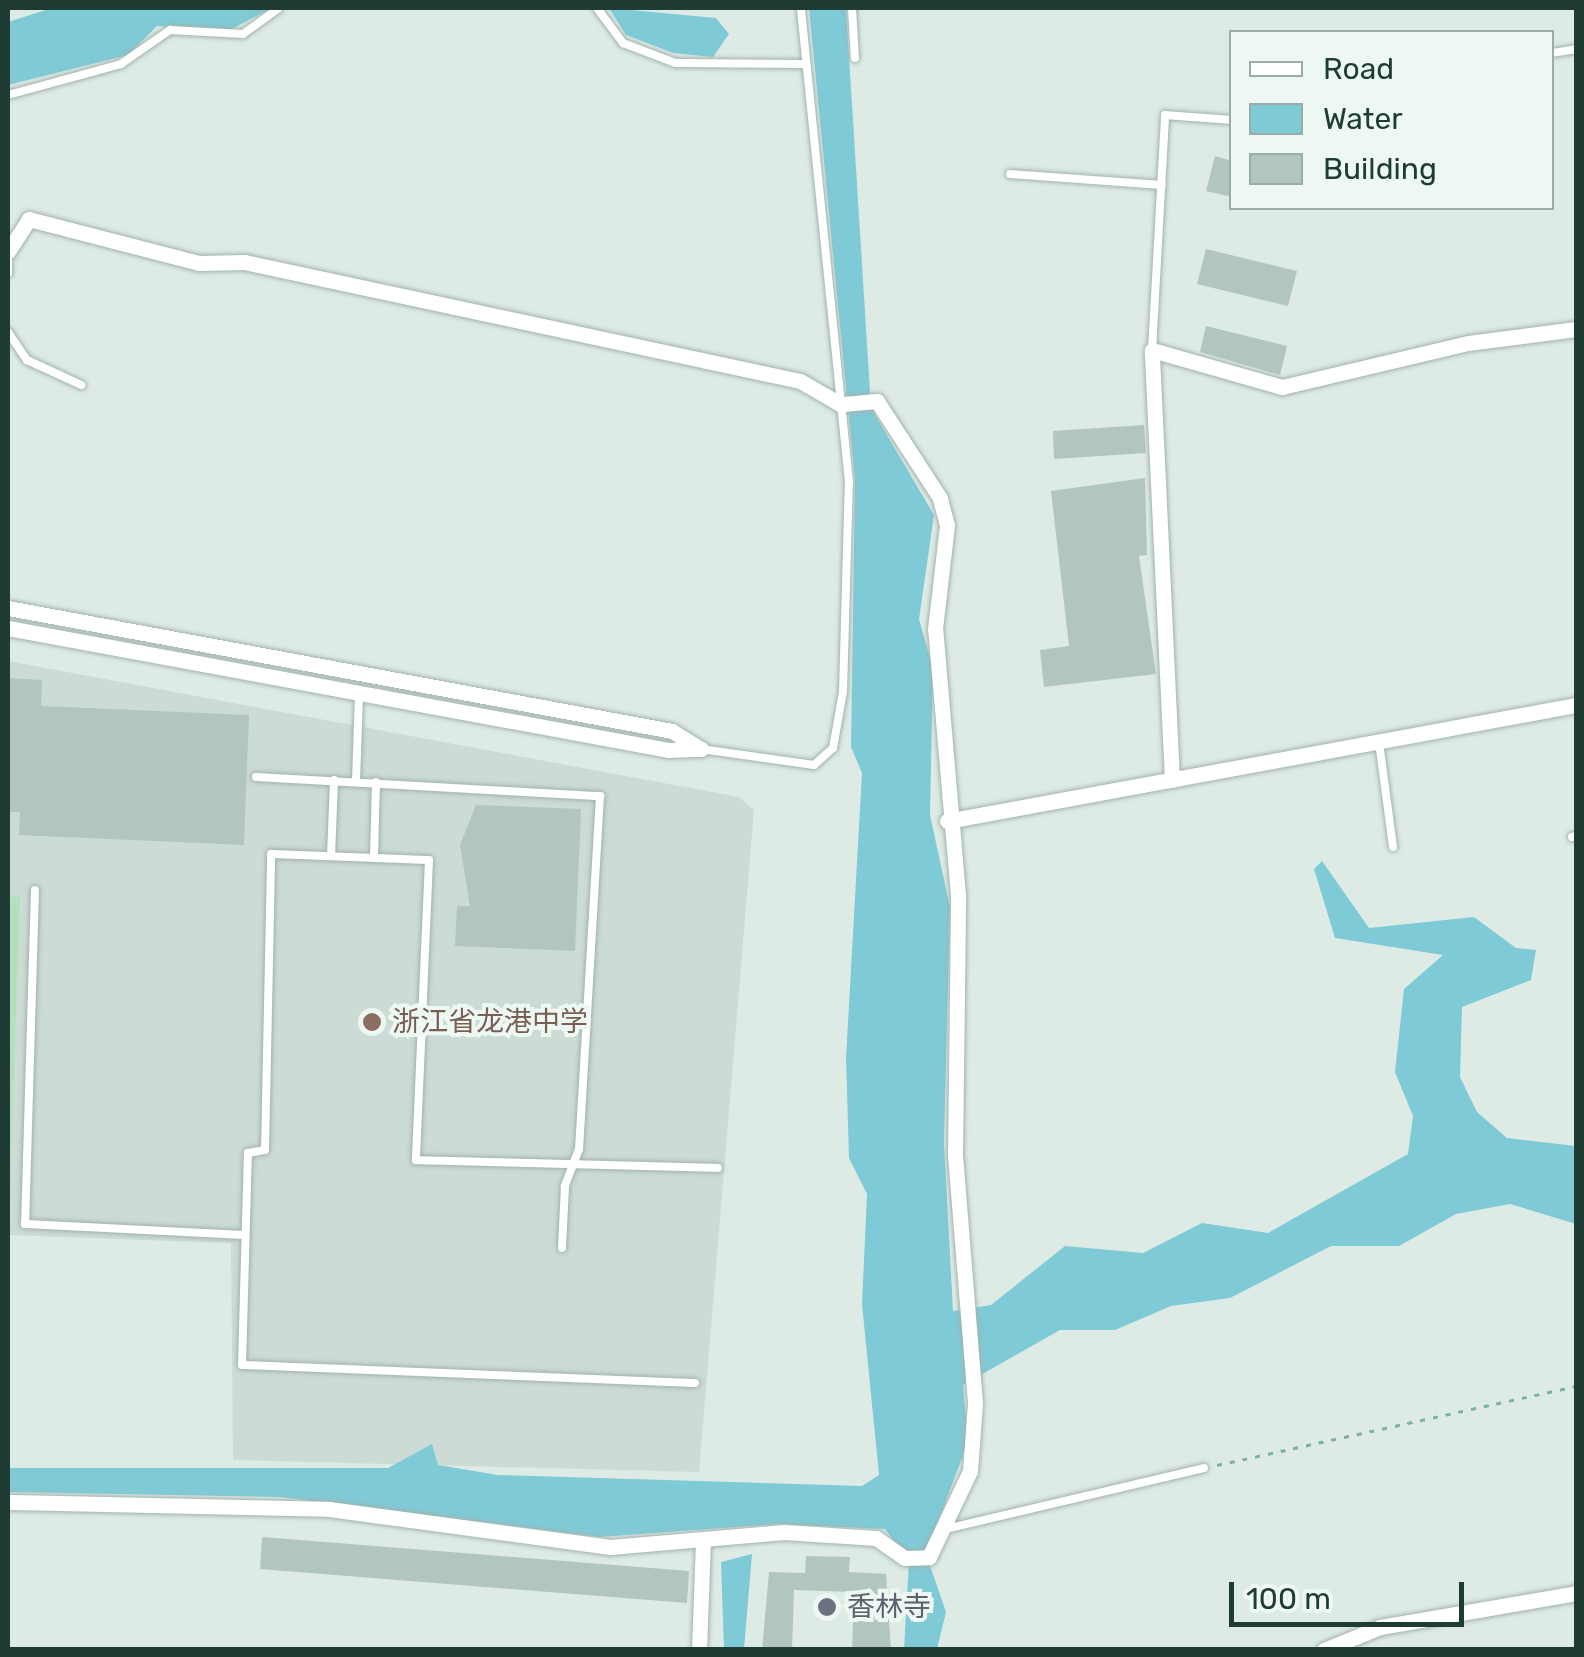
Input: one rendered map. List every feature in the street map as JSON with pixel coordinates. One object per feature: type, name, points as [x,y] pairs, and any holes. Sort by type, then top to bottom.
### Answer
[{"type":"street","points":[[8,251],[29,219],[199,263],[244,262],[800,381],[840,404],[877,402],[945,514],[936,628],[947,821],[958,895],[956,1156],[974,1380],[970,1471],[950,1528],[929,1557],[905,1558],[876,1538],[784,1532],[703,1542],[566,1544],[329,1509],[8,1502]]},
{"type":"street","points":[[1172,780],[1152,350],[1282,387],[1468,343],[1576,330]]},
{"type":"street","points":[[8,608],[672,731],[702,749]]},
{"type":"street","points":[[8,628],[359,693],[702,749]]},
{"type":"street","points":[[947,821],[1576,705]]},
{"type":"street","points":[[699,1650],[703,1542]]},
{"type":"street","points":[[1324,1650],[1380,1627],[1576,1593]]},
{"type":"lane","points":[[8,95],[120,64],[170,30],[243,34],[280,8]]},
{"type":"lane","points":[[597,8],[629,48],[675,63],[805,64]]},
{"type":"lane","points":[[702,749],[807,767],[833,748],[849,482],[801,8]]},
{"type":"lane","points":[[852,8],[855,58]]},
{"type":"lane","points":[[1152,350],[1164,114],[1229,120]]},
{"type":"lane","points":[[1010,174],[1162,184]]},
{"type":"lane","points":[[8,251],[8,273]]},
{"type":"lane","points":[[8,332],[26,360],[81,385]]},
{"type":"lane","points":[[356,781],[359,693]]},
{"type":"lane","points":[[1379,742],[1393,847]]},
{"type":"lane","points":[[256,777],[600,796],[562,1248]]},
{"type":"lane","points":[[331,856],[334,780]]},
{"type":"lane","points":[[374,858],[376,782]]},
{"type":"lane","points":[[695,1383],[242,1365],[248,1153],[265,1150],[271,854],[429,860],[416,1160],[718,1168]]},
{"type":"lane","points":[[35,890],[25,1224],[245,1234]]},
{"type":"lane","points":[[950,1528],[1204,1468]]},
{"type":"path","points":[[1204,1468],[1576,1386]]},
{"type":"shaded area","name":"浙江省龙港中学","points":[[8,661],[739,797],[754,810],[699,1472],[233,1460],[231,1243],[8,1235]]},
{"type":"green space","points":[[8,896],[20,897],[10,1186],[8,1186]]},
{"type":"water","points":[[52,8],[272,8],[226,32],[157,26],[128,55],[8,85],[8,22]]},
{"type":"water","points":[[609,8],[716,18],[729,34],[713,57],[673,53],[626,35]]},
{"type":"water","points":[[809,8],[846,8],[871,408],[934,515],[919,619],[933,669],[930,815],[950,907],[944,1143],[953,1311],[991,1305],[1065,1246],[1143,1253],[1202,1223],[1268,1233],[1408,1154],[1413,1116],[1395,1072],[1404,989],[1443,955],[1335,938],[1314,869],[1322,861],[1369,928],[1474,917],[1516,948],[1536,950],[1531,980],[1462,1007],[1460,1077],[1477,1112],[1507,1138],[1576,1146],[1576,1224],[1510,1204],[1456,1214],[1399,1246],[1331,1246],[1230,1298],[1171,1306],[1115,1330],[1060,1330],[963,1385],[968,1442],[926,1554],[946,1612],[937,1649],[904,1649],[909,1561],[885,1529],[776,1524],[600,1537],[280,1497],[8,1492],[8,1468],[388,1468],[432,1444],[438,1465],[498,1475],[862,1486],[879,1475],[862,1304],[867,1194],[849,1158],[846,1058],[862,773],[851,747],[855,479]]},
{"type":"water","points":[[752,1554],[744,1649],[724,1649],[721,1562]]},
{"type":"building","points":[[1215,156],[1229,160],[1229,196],[1206,191]]},
{"type":"building","points":[[1206,249],[1297,271],[1288,306],[1197,284]]},
{"type":"building","points":[[1206,326],[1287,346],[1280,375],[1200,352]]},
{"type":"building","points":[[1144,425],[1146,453],[1054,459],[1053,431]]},
{"type":"building","points":[[1145,478],[1147,555],[1139,556],[1156,674],[1044,687],[1040,650],[1069,646],[1051,491]]},
{"type":"building","points":[[8,678],[42,680],[41,706],[249,715],[244,845],[19,835],[20,812],[8,812]]},
{"type":"building","points":[[476,805],[581,809],[575,951],[455,946],[457,906],[470,906],[460,845]]},
{"type":"building","points":[[262,1537],[689,1571],[687,1603],[260,1569]]},
{"type":"building","points":[[806,1556],[850,1557],[849,1572],[886,1574],[891,1650],[852,1650],[854,1592],[794,1590],[792,1650],[762,1650],[769,1572],[805,1573]]},
{"type":"place","name":"浙江省龙港中学","points":[[372,1022]]},
{"type":"place","name":"香林寺","points":[[827,1607]]}]
